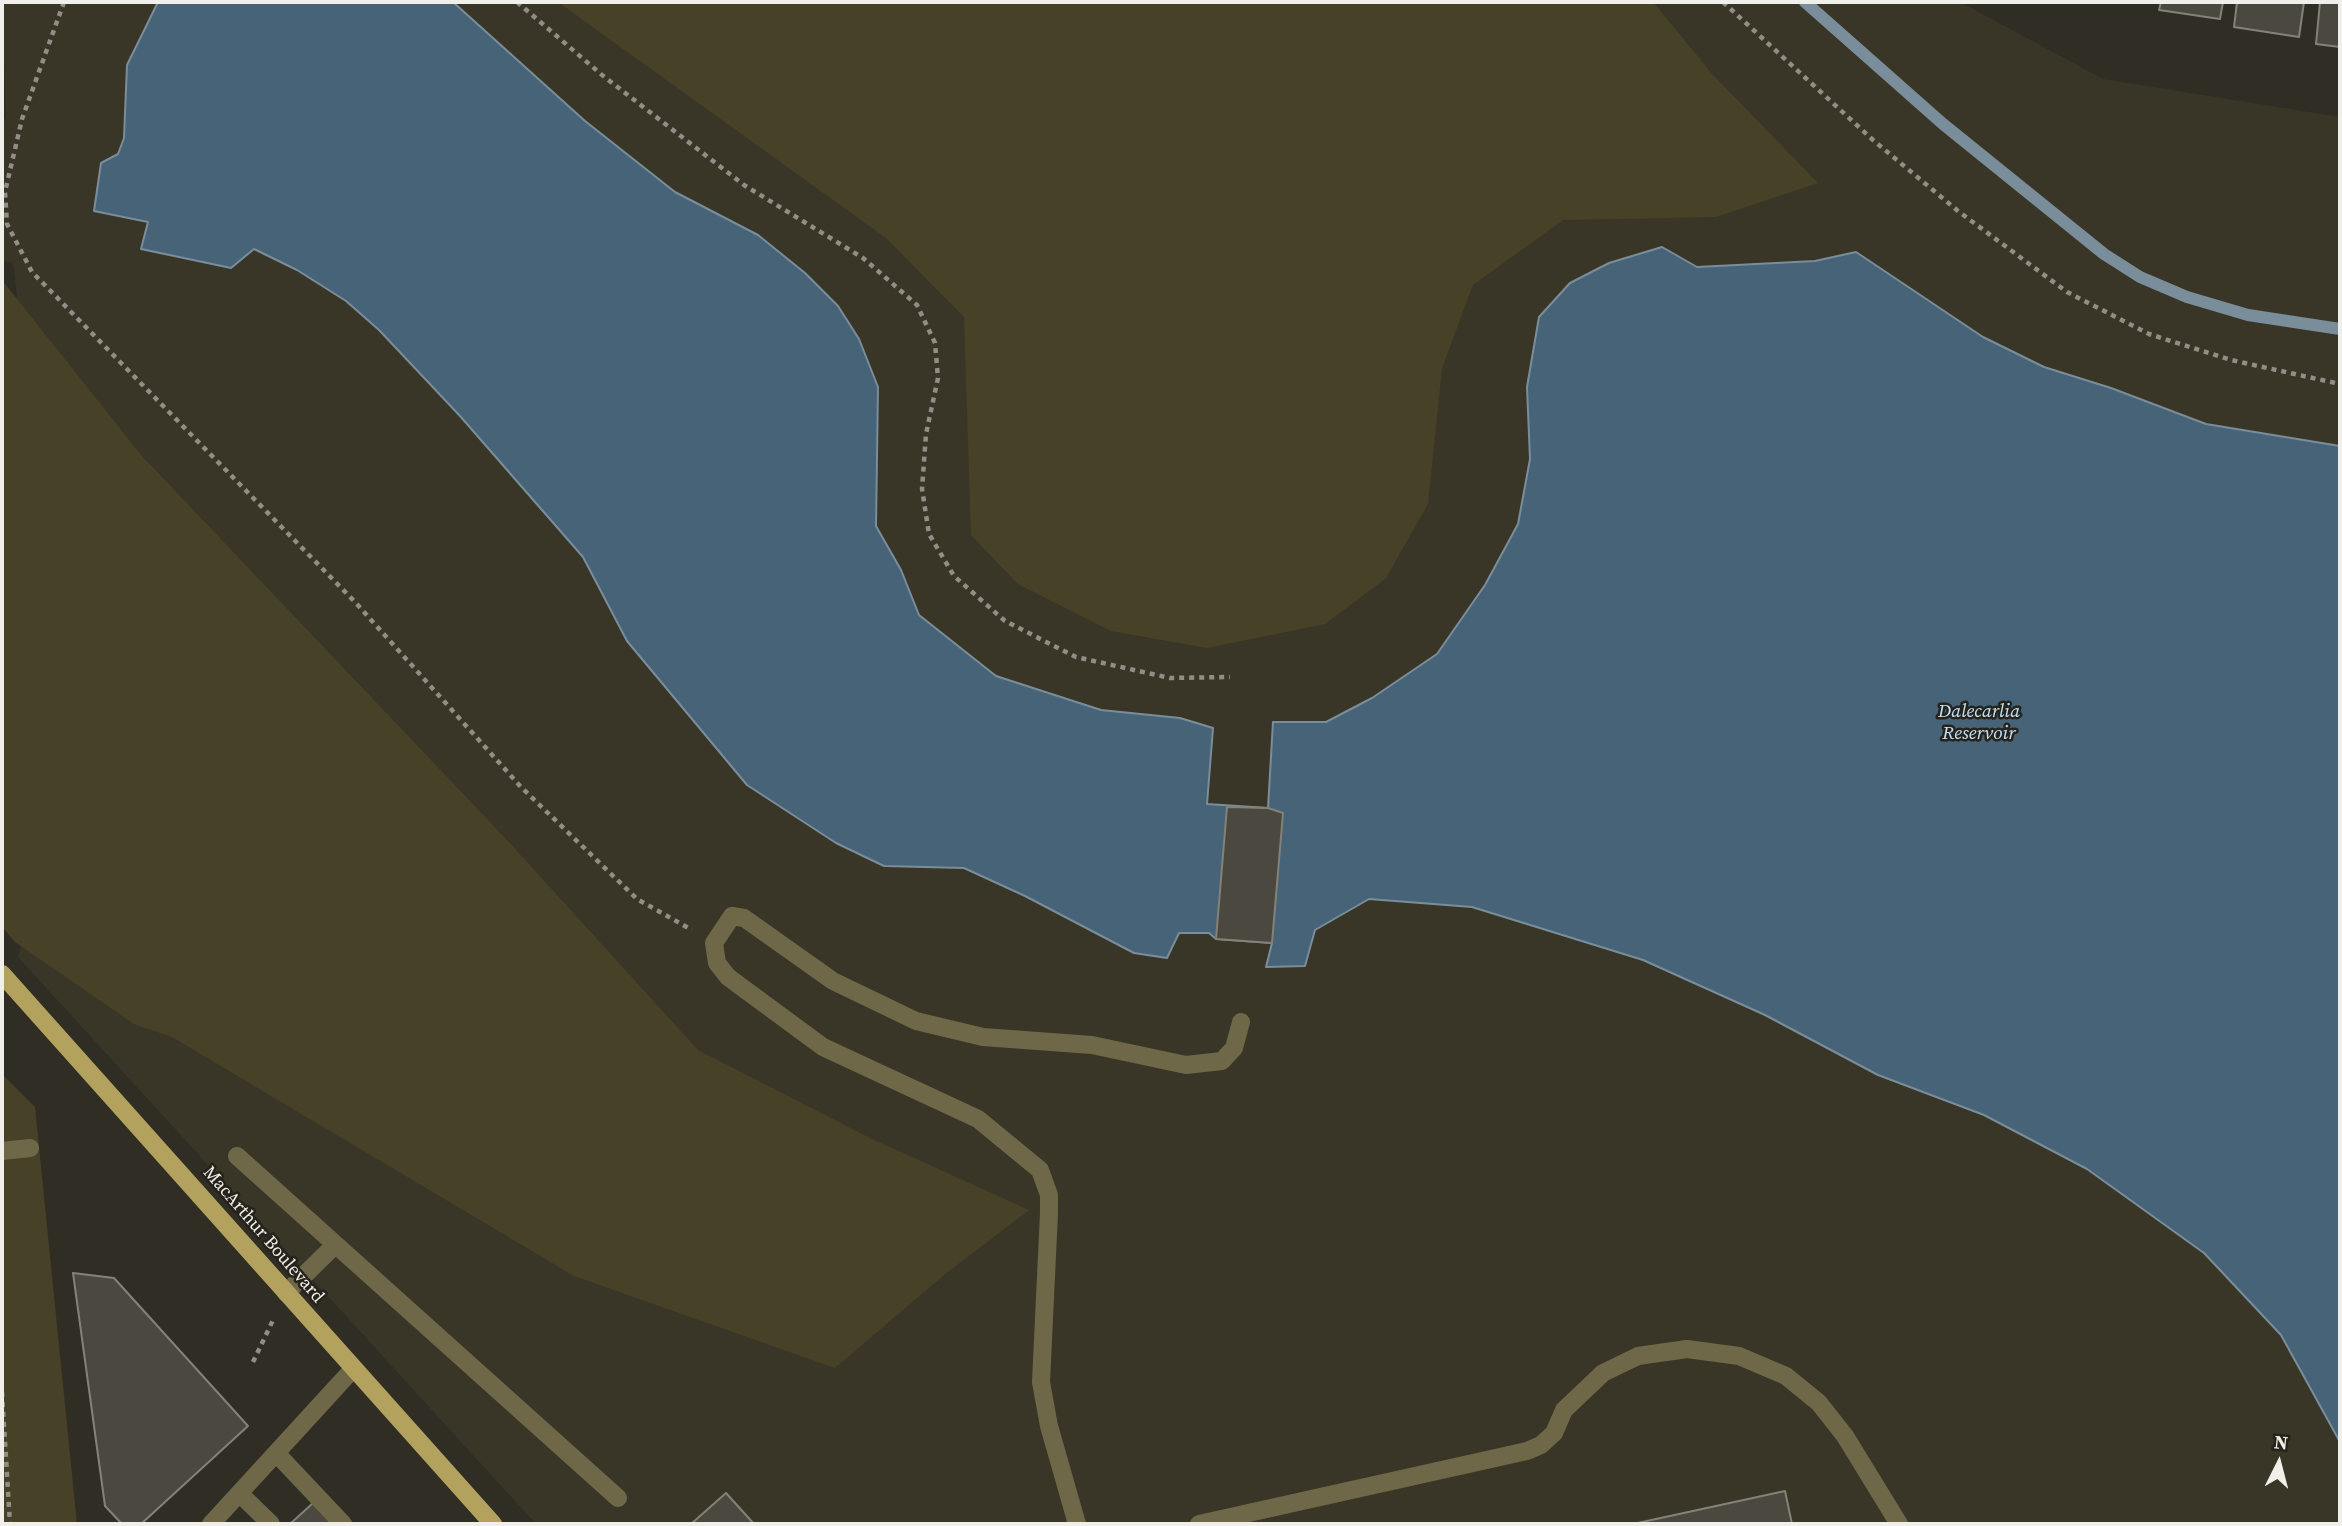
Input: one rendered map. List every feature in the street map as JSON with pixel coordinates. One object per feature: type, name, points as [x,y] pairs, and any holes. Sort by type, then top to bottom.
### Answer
[{"type":"main road","name":"MacArthur Boulevard","points":[[2,974],[492,1524]]},
{"type":"lane","points":[[1077,1524],[1049,1426],[1041,1382],[1049,1195],[1040,1170],[978,1119],[823,1047],[727,977],[717,963],[714,943],[732,916],[744,918],[833,981],[916,1021],[983,1037],[1092,1045],[1186,1065],[1222,1061],[1234,1048],[1241,1022]]},
{"type":"lane","points":[[2,1151],[30,1148]]},
{"type":"lane","points":[[237,1156],[618,1498]]},
{"type":"lane","points":[[286,1293],[335,1245]]},
{"type":"lane","points":[[1199,1524],[1527,1451],[1541,1445],[1554,1433],[1564,1410],[1603,1373],[1637,1356],[1687,1349],[1738,1356],[1786,1376],[1819,1403],[1845,1436],[1899,1524]]},
{"type":"lane","points":[[211,1524],[353,1369]]},
{"type":"lane","points":[[276,1454],[343,1524]]},
{"type":"lane","points":[[240,1494],[271,1524]]},
{"type":"path","points":[[64,2],[22,119],[5,192],[7,224],[32,272],[355,602],[521,787],[637,899],[714,943]]},
{"type":"path","points":[[517,2],[602,75],[744,185],[863,258],[916,305],[935,343],[938,377],[926,434],[922,489],[929,534],[954,576],[1005,621],[1076,657],[1170,678],[1230,677]]},
{"type":"path","points":[[1723,2],[1873,140],[1958,211],[2067,292],[2149,334],[2231,360],[2340,384]]},
{"type":"path","points":[[253,1362],[286,1293]]},
{"type":"path","points":[[2,1392],[10,1524]]},
{"type":"shaded area","points":[[2,2],[1960,2],[2103,79],[2340,117],[2340,1524],[536,1524],[18,957],[74,764],[13,263],[2,261],[2,118],[6,119]]},
{"type":"shaded area","points":[[558,2],[1653,2],[1713,75],[1818,183],[1716,217],[1563,220],[1473,285],[1442,368],[1428,504],[1386,578],[1325,624],[1207,648],[1111,631],[1018,584],[971,535],[964,317],[886,238]]},
{"type":"shaded area","points":[[2,280],[141,455],[506,839],[698,1050],[870,1138],[1029,1210],[944,1275],[835,1368],[574,1276],[172,1037],[134,1024],[15,942],[2,927]]},
{"type":"shaded area","points":[[2,1074],[35,1107],[77,1524],[2,1524]]},
{"type":"water","name":"Dalecarlia Reservoir","points":[[158,2],[453,2],[585,121],[675,192],[758,235],[805,273],[838,306],[859,339],[878,387],[876,526],[901,570],[919,615],[996,676],[1101,710],[1180,718],[1213,728],[1207,804],[1268,808],[1273,722],[1326,722],[1372,698],[1437,654],[1485,585],[1518,524],[1530,459],[1527,387],[1539,317],[1570,283],[1609,263],[1662,247],[1697,267],[1815,261],[1856,252],[1983,337],[2044,367],[2111,388],[2206,424],[2340,446],[2340,1442],[2281,1335],[2204,1253],[2087,1169],[1984,1115],[1878,1075],[1765,1015],[1643,960],[1472,907],[1369,899],[1315,930],[1305,966],[1266,967],[1272,943],[1216,939],[1209,933],[1179,933],[1167,958],[1134,953],[1025,896],[964,868],[884,866],[836,843],[747,785],[627,641],[583,557],[460,416],[379,330],[346,301],[297,270],[254,249],[231,268],[141,249],[148,222],[94,211],[101,163],[118,154],[124,138],[127,65]]},
{"type":"building","points":[[2161,2],[2223,2],[2220,19],[2159,10]]},
{"type":"building","points":[[2237,2],[2304,2],[2299,37],[2234,27]]},
{"type":"building","points":[[2320,2],[2340,2],[2340,47],[2316,44]]},
{"type":"building","points":[[1227,807],[1268,808],[1283,813],[1272,943],[1216,939]]},
{"type":"building","points":[[73,1273],[114,1278],[248,1426],[141,1524],[122,1524],[105,1506]]},
{"type":"building","points":[[1785,1491],[1792,1524],[1633,1524]]},
{"type":"building","points":[[726,1493],[754,1524],[691,1524]]},
{"type":"building","points":[[313,1503],[333,1524],[290,1524]]},
{"type":"waterway","points":[[1805,2],[1943,124],[2104,254],[2140,277],[2187,297],[2248,315],[2340,329]]}]
